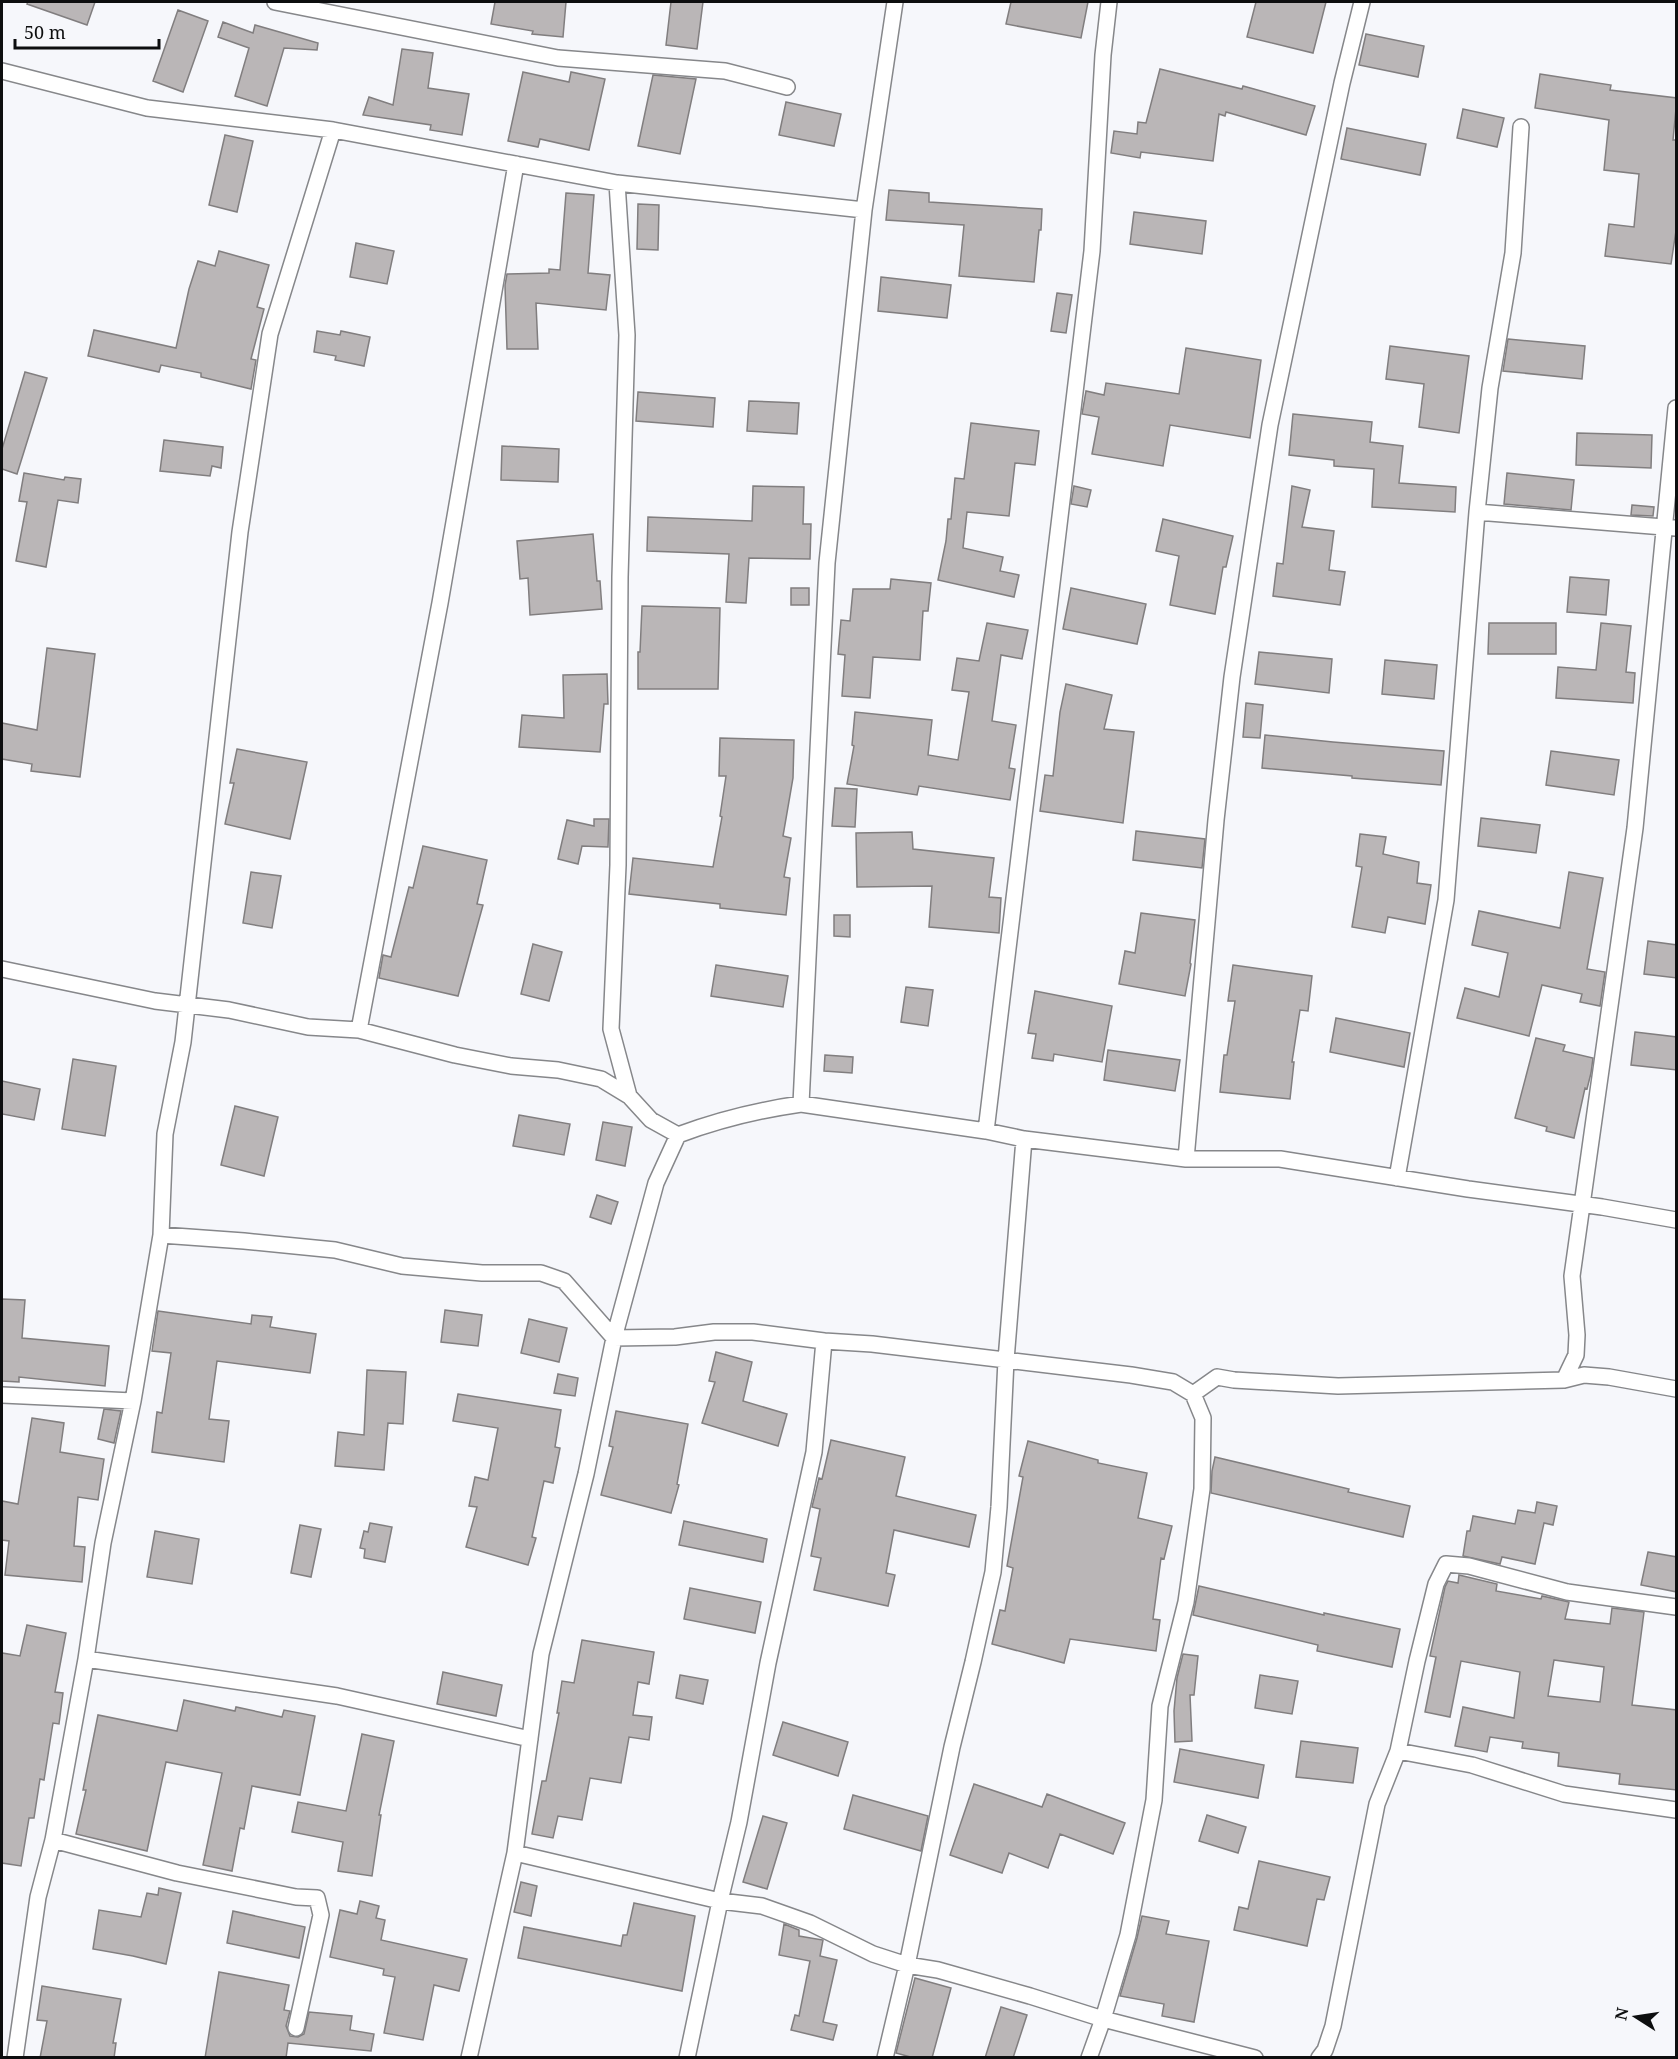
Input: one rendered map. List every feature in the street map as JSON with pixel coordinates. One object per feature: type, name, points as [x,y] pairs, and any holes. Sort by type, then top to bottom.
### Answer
[{"type":"street","points":[[275,2],[558,58],[725,71],[787,87]]},
{"type":"street","points":[[801,1104],[827,562],[864,210],[895,2]]},
{"type":"street","points":[[986,1131],[1092,251],[1103,55],[1109,2]]},
{"type":"street","points":[[1186,1159],[1216,820],[1232,678],[1268,437],[1342,83],[1362,2]]},
{"type":"street","points":[[2,71],[147,108],[333,130],[617,183],[864,210]]},
{"type":"street","points":[[1397,1178],[1446,900],[1477,512],[1490,388],[1513,253],[1521,127]]},
{"type":"street","points":[[15,2058],[38,1897],[53,1840],[86,1659],[103,1543],[133,1401],[161,1235],[165,1134],[180,1062],[240,532],[270,334],[333,130]]},
{"type":"street","points":[[359,1030],[440,603],[516,164]]},
{"type":"street","points":[[617,183],[627,335],[620,577],[618,865],[611,1029],[629,1096]]},
{"type":"street","points":[[1564,1380],[1575,1355],[1577,1335],[1572,1276],[1635,828],[1671,528],[1677,408]]},
{"type":"street","points":[[1477,512],[1671,528]]},
{"type":"street","points":[[2,969],[186,1006],[229,1010],[308,1027],[359,1030],[455,1055],[511,1066],[558,1070],[601,1079],[629,1096],[651,1120],[678,1135]]},
{"type":"street","points":[[469,2058],[515,1853],[541,1654],[586,1474],[614,1338],[656,1183],[678,1135],[709,1124],[776,1107],[801,1104],[986,1131],[1024,1139],[1186,1159],[1280,1159],[1677,1220]]},
{"type":"street","points":[[885,2058],[907,1965],[951,1747],[993,1572],[999,1507],[1006,1360],[1024,1139]]},
{"type":"street","points":[[161,1235],[335,1251],[402,1266],[482,1273],[541,1273],[564,1281],[614,1338],[753,1332],[1131,1375],[1173,1382],[1193,1394],[1203,1418],[1202,1489],[1186,1602],[1160,1706],[1154,1800],[1128,1935],[1089,2058]]},
{"type":"street","points":[[687,2058],[739,1822],[768,1663],[814,1452],[824,1341]]},
{"type":"street","points":[[1193,1394],[1217,1377],[1338,1386],[1564,1380],[1584,1375],[1677,1389]]},
{"type":"street","points":[[2,1395],[133,1401]]},
{"type":"street","points":[[1319,2058],[1333,2026],[1377,1804],[1398,1751],[1436,1584],[1446,1564],[1469,1566],[1567,1592],[1677,1607]]},
{"type":"street","points":[[86,1659],[337,1696],[530,1739]]},
{"type":"street","points":[[1398,1751],[1472,1765],[1564,1794],[1677,1810]]},
{"type":"street","points":[[53,1840],[177,1873],[296,1897],[317,1898],[321,1915],[296,2028]]},
{"type":"street","points":[[515,1853],[720,1901],[762,1906],[810,1923],[873,1954],[907,1965],[938,1970],[1103,2019],[1255,2058]]},
{"type":"building","points":[[28,2],[95,2],[87,25],[27,4]]},
{"type":"building","points":[[495,2],[566,2],[563,37],[532,34],[533,31],[491,24]]},
{"type":"building","points":[[671,2],[703,2],[697,49],[666,45]]},
{"type":"building","points":[[1011,2],[1088,2],[1081,38],[1006,24]]},
{"type":"building","points":[[1256,2],[1326,2],[1313,53],[1247,37]]},
{"type":"building","points":[[178,10],[208,21],[183,92],[153,81]]},
{"type":"building","points":[[223,22],[253,33],[255,25],[318,43],[317,50],[284,48],[267,106],[235,96],[249,48],[218,37]]},
{"type":"building","points":[[1366,34],[1424,46],[1418,77],[1359,65]]},
{"type":"building","points":[[402,49],[433,53],[428,88],[469,94],[462,135],[430,130],[431,125],[363,115],[369,97],[393,105]]},
{"type":"building","points":[[1160,69],[1242,89],[1243,86],[1315,106],[1306,135],[1226,112],[1225,116],[1219,114],[1213,161],[1141,152],[1140,158],[1111,153],[1114,131],[1137,134],[1138,122],[1146,123]]},
{"type":"building","points":[[523,72],[569,82],[571,72],[605,79],[589,150],[540,139],[538,147],[508,141]]},
{"type":"building","points":[[1540,74],[1611,85],[1610,90],[1677,98],[1673,140],[1677,140],[1677,224],[1671,264],[1605,256],[1609,224],[1634,227],[1639,174],[1604,170],[1609,120],[1535,108]]},
{"type":"building","points":[[653,75],[696,79],[680,154],[638,146]]},
{"type":"building","points":[[786,102],[841,114],[834,146],[779,135]]},
{"type":"building","points":[[1463,109],[1504,118],[1497,147],[1457,138]]},
{"type":"building","points":[[1347,128],[1426,144],[1420,175],[1341,159]]},
{"type":"building","points":[[225,135],[253,141],[237,212],[209,205]]},
{"type":"building","points":[[889,190],[929,193],[929,202],[1042,209],[1034,282],[959,276],[964,225],[886,220]]},
{"type":"building","points":[[566,193],[594,195],[588,273],[610,275],[606,310],[536,303],[538,349],[507,349],[505,285],[507,274],[549,273],[549,269],[560,270]]},
{"type":"building","points":[[638,204],[659,205],[658,250],[637,249]]},
{"type":"building","points":[[1134,212],[1206,221],[1202,254],[1130,244]]},
{"type":"building","points":[[356,243],[394,251],[387,284],[350,277]]},
{"type":"building","points":[[219,251],[269,265],[257,307],[264,309],[251,359],[256,360],[251,389],[201,377],[201,373],[161,365],[159,372],[88,356],[94,330],[176,348],[189,289],[198,261],[215,266]]},
{"type":"building","points":[[881,277],[951,285],[947,318],[878,311]]},
{"type":"building","points":[[1057,293],[1072,295],[1066,333],[1051,331]]},
{"type":"building","points":[[317,331],[340,335],[341,331],[370,337],[364,366],[335,360],[336,356],[314,352]]},
{"type":"building","points":[[1508,339],[1585,346],[1582,379],[1503,371]]},
{"type":"building","points":[[1390,346],[1469,356],[1459,433],[1419,427],[1424,384],[1386,379]]},
{"type":"building","points":[[1186,348],[1261,360],[1250,438],[1170,425],[1163,466],[1092,454],[1099,417],[1082,414],[1086,391],[1104,395],[1106,383],[1179,394]]},
{"type":"building","points":[[25,372],[47,378],[17,474],[2,469],[2,449]]},
{"type":"building","points":[[638,392],[715,398],[713,427],[636,421]]},
{"type":"building","points":[[749,401],[799,403],[797,434],[747,431]]},
{"type":"building","points":[[1293,414],[1372,422],[1370,442],[1403,446],[1399,483],[1456,487],[1455,512],[1372,507],[1374,469],[1334,466],[1334,460],[1289,455]]},
{"type":"building","points":[[971,423],[1039,431],[1035,465],[1015,463],[1009,516],[967,512],[963,548],[1003,557],[1000,571],[1019,575],[1014,597],[938,580],[948,519],[951,519],[955,478],[964,479]]},
{"type":"building","points":[[1577,433],[1652,435],[1651,468],[1576,465]]},
{"type":"building","points":[[164,440],[223,447],[221,468],[212,466],[210,476],[160,471]]},
{"type":"building","points":[[502,446],[559,449],[558,482],[501,480]]},
{"type":"building","points":[[24,473],[64,480],[65,477],[81,479],[78,503],[58,500],[46,567],[16,561],[27,502],[19,501]]},
{"type":"building","points":[[1507,473],[1574,480],[1571,510],[1504,504]]},
{"type":"building","points":[[753,486],[804,487],[803,524],[811,524],[810,559],[749,558],[746,603],[726,602],[729,554],[647,551],[648,517],[752,521]]},
{"type":"building","points":[[1074,486],[1091,490],[1087,507],[1071,504]]},
{"type":"building","points":[[1292,486],[1310,490],[1302,527],[1334,531],[1329,570],[1345,572],[1340,605],[1273,596],[1277,563],[1283,564]]},
{"type":"building","points":[[1632,505],[1654,507],[1653,516],[1631,515]]},
{"type":"building","points":[[1163,519],[1233,536],[1226,567],[1223,567],[1215,614],[1170,605],[1179,556],[1156,551]]},
{"type":"building","points":[[593,534],[602,609],[530,615],[528,578],[520,579],[517,541]]},
{"type":"building","points":[[1570,577],[1609,580],[1606,615],[1567,612]]},
{"type":"building","points":[[891,579],[931,583],[928,611],[923,611],[920,660],[873,657],[870,698],[842,696],[845,655],[838,654],[841,620],[850,621],[853,589],[890,589]]},
{"type":"building","points":[[791,588],[809,588],[809,605],[791,605]]},
{"type":"building","points":[[1071,588],[1146,604],[1137,644],[1063,629]]},
{"type":"building","points":[[642,606],[720,608],[718,689],[638,689]]},
{"type":"building","points":[[987,623],[1028,630],[1022,659],[1001,655],[992,721],[1016,725],[1009,768],[1015,769],[1010,800],[919,786],[917,795],[847,784],[854,746],[852,745],[855,712],[932,720],[928,755],[958,760],[969,692],[952,690],[957,658],[979,661]]},
{"type":"building","points":[[1489,623],[1556,623],[1556,654],[1488,654]]},
{"type":"building","points":[[1601,623],[1631,626],[1626,672],[1635,673],[1633,703],[1556,698],[1558,667],[1596,670]]},
{"type":"building","points":[[47,648],[95,654],[80,777],[31,771],[32,764],[2,759],[2,723],[37,730]]},
{"type":"building","points":[[1259,652],[1332,659],[1329,693],[1255,684]]},
{"type":"building","points":[[1385,660],[1437,665],[1434,699],[1382,694]]},
{"type":"building","points":[[607,674],[608,704],[604,704],[600,752],[519,747],[522,715],[564,718],[563,675]]},
{"type":"building","points":[[1066,684],[1112,695],[1104,729],[1134,732],[1123,823],[1040,811],[1045,775],[1053,776],[1060,712]]},
{"type":"building","points":[[1246,703],[1263,705],[1260,738],[1243,737]]},
{"type":"building","points":[[1265,735],[1444,751],[1441,785],[1262,768]]},
{"type":"building","points":[[720,738],[794,740],[793,778],[783,836],[791,838],[784,877],[790,878],[786,915],[720,908],[720,904],[629,894],[633,858],[713,867],[722,817],[720,816],[726,776],[719,776]]},
{"type":"building","points":[[237,749],[307,762],[290,839],[225,824],[234,783],[230,783]]},
{"type":"building","points":[[1551,751],[1619,760],[1614,795],[1546,785]]},
{"type":"building","points":[[835,788],[857,789],[855,827],[832,826]]},
{"type":"building","points":[[1481,818],[1540,825],[1536,853],[1478,846]]},
{"type":"building","points":[[594,819],[609,819],[608,847],[582,846],[578,864],[558,859],[567,820],[594,826]]},
{"type":"building","points":[[1136,831],[1205,839],[1202,868],[1133,860]]},
{"type":"building","points":[[912,832],[913,849],[994,858],[989,897],[1001,898],[999,933],[929,927],[932,886],[857,887],[856,833]]},
{"type":"building","points":[[1360,834],[1386,837],[1383,854],[1419,862],[1417,883],[1431,885],[1425,924],[1388,917],[1385,933],[1352,927],[1362,867],[1356,866]]},
{"type":"building","points":[[423,846],[487,860],[477,904],[483,905],[458,996],[379,978],[383,955],[391,957],[409,887],[413,888]]},
{"type":"building","points":[[251,872],[281,876],[272,928],[243,923]]},
{"type":"building","points":[[1569,872],[1603,878],[1587,969],[1605,972],[1600,1006],[1580,1002],[1582,994],[1542,985],[1529,1036],[1457,1018],[1465,988],[1499,997],[1508,953],[1472,945],[1479,911],[1560,928]]},
{"type":"building","points":[[1141,913],[1195,920],[1185,996],[1119,984],[1125,951],[1135,953]]},
{"type":"building","points":[[834,915],[850,915],[850,937],[834,936]]},
{"type":"building","points":[[1648,941],[1677,945],[1677,978],[1644,974]]},
{"type":"building","points":[[533,944],[562,952],[549,1001],[521,994]]},
{"type":"building","points":[[716,965],[788,976],[783,1007],[711,996]]},
{"type":"building","points":[[1233,965],[1312,976],[1308,1011],[1300,1010],[1292,1062],[1294,1062],[1290,1099],[1220,1092],[1224,1055],[1227,1055],[1235,1001],[1228,1001]]},
{"type":"building","points":[[906,987],[933,990],[928,1026],[901,1022]]},
{"type":"building","points":[[1035,991],[1112,1006],[1102,1062],[1054,1054],[1053,1061],[1032,1058],[1036,1034],[1028,1033]]},
{"type":"building","points":[[1336,1018],[1410,1033],[1404,1067],[1330,1052]]},
{"type":"building","points":[[1635,1032],[1677,1037],[1677,1070],[1631,1065]]},
{"type":"building","points":[[1536,1038],[1565,1045],[1563,1051],[1593,1058],[1574,1138],[1546,1131],[1547,1127],[1515,1118]]},
{"type":"building","points":[[1108,1050],[1180,1060],[1175,1091],[1104,1080]]},
{"type":"building","points":[[825,1055],[853,1057],[852,1073],[824,1071]]},
{"type":"building","points":[[73,1059],[116,1066],[105,1136],[62,1129]]},
{"type":"building","points":[[2,1081],[40,1089],[34,1120],[2,1114]]},
{"type":"building","points":[[235,1106],[278,1117],[264,1176],[221,1165]]},
{"type":"building","points":[[519,1115],[570,1124],[564,1155],[513,1146]]},
{"type":"building","points":[[603,1122],[632,1127],[625,1166],[596,1160]]},
{"type":"building","points":[[597,1195],[618,1202],[611,1224],[590,1217]]},
{"type":"building","points":[[2,1299],[25,1300],[22,1338],[109,1346],[105,1386],[19,1377],[19,1382],[2,1381]]},
{"type":"building","points":[[445,1310],[482,1315],[478,1346],[441,1342]]},
{"type":"building","points":[[158,1311],[251,1324],[252,1315],[272,1317],[270,1327],[316,1334],[310,1373],[217,1361],[209,1419],[229,1421],[224,1462],[152,1452],[157,1412],[162,1413],[171,1353],[152,1351]]},
{"type":"building","points":[[529,1319],[567,1328],[559,1362],[521,1353]]},
{"type":"building","points":[[716,1352],[752,1362],[743,1401],[787,1414],[778,1446],[702,1423],[715,1382],[709,1381]]},
{"type":"building","points":[[367,1370],[406,1372],[403,1424],[388,1423],[384,1470],[335,1466],[338,1432],[364,1435]]},
{"type":"building","points":[[558,1374],[578,1378],[575,1396],[554,1393]]},
{"type":"building","points":[[458,1394],[561,1410],[555,1447],[560,1448],[553,1483],[544,1481],[532,1537],[536,1538],[528,1565],[466,1547],[477,1507],[469,1506],[475,1477],[488,1480],[498,1428],[453,1421]]},
{"type":"building","points":[[104,1409],[121,1411],[114,1443],[98,1439]]},
{"type":"building","points":[[616,1411],[688,1424],[677,1484],[679,1485],[671,1513],[601,1495],[613,1447],[609,1446]]},
{"type":"building","points":[[32,1418],[64,1423],[60,1452],[104,1459],[98,1500],[78,1497],[74,1546],[85,1547],[82,1582],[5,1575],[9,1541],[2,1540],[2,1501],[18,1504]]},
{"type":"building","points":[[831,1440],[905,1457],[896,1496],[976,1515],[969,1547],[894,1530],[886,1573],[895,1575],[888,1606],[814,1590],[821,1558],[811,1556],[820,1509],[812,1507],[819,1478],[822,1479]]},
{"type":"building","points":[[1028,1441],[1098,1460],[1098,1463],[1147,1473],[1138,1518],[1172,1526],[1164,1559],[1161,1558],[1153,1619],[1160,1620],[1156,1651],[1070,1639],[1064,1663],[992,1644],[1000,1610],[1005,1611],[1013,1568],[1007,1566],[1023,1477],[1019,1476]]},
{"type":"building","points":[[1215,1457],[1410,1506],[1403,1537],[1211,1493]]},
{"type":"building","points":[[1537,1502],[1557,1506],[1553,1525],[1544,1523],[1535,1564],[1502,1557],[1500,1564],[1463,1556],[1467,1531],[1470,1531],[1473,1516],[1515,1524],[1518,1510],[1535,1513]]},
{"type":"building","points":[[684,1521],[767,1539],[763,1562],[679,1545]]},
{"type":"building","points":[[370,1523],[392,1527],[385,1562],[364,1558],[365,1549],[360,1548],[364,1531],[368,1532]]},
{"type":"building","points":[[300,1525],[321,1529],[311,1577],[291,1573]]},
{"type":"building","points":[[155,1531],[199,1539],[192,1584],[147,1577]]},
{"type":"building","points":[[1648,1552],[1677,1557],[1677,1592],[1641,1585]]},
{"type":"building","points":[[1459,1575],[1497,1584],[1496,1591],[1541,1599],[1542,1596],[1569,1602],[1565,1619],[1610,1624],[1612,1608],[1644,1612],[1632,1705],[1677,1710],[1677,1790],[1619,1784],[1620,1774],[1558,1766],[1559,1753],[1522,1748],[1523,1742],[1490,1737],[1487,1752],[1455,1746],[1463,1707],[1514,1718],[1520,1672],[1461,1661],[1450,1717],[1425,1712],[1436,1657],[1430,1656],[1445,1587],[1448,1581],[1458,1583]],"holes":[[[1554,1660],[1604,1667],[1600,1702],[1548,1696]]]},
{"type":"building","points":[[1199,1586],[1324,1615],[1324,1613],[1400,1629],[1392,1667],[1317,1651],[1318,1645],[1193,1615]]},
{"type":"building","points":[[690,1588],[761,1602],[755,1633],[684,1619]]},
{"type":"building","points":[[27,1625],[66,1633],[55,1692],[63,1693],[59,1724],[53,1723],[44,1780],[40,1779],[34,1818],[29,1818],[21,1866],[2,1863],[2,1653],[20,1656]]},
{"type":"building","points":[[582,1640],[654,1652],[649,1684],[638,1682],[633,1715],[652,1717],[649,1740],[629,1737],[621,1783],[590,1778],[582,1820],[558,1816],[553,1838],[532,1834],[542,1781],[546,1781],[559,1713],[557,1713],[562,1681],[574,1683]]},
{"type":"building","points":[[1183,1654],[1198,1656],[1194,1695],[1190,1695],[1192,1741],[1175,1742],[1174,1711],[1177,1678]]},
{"type":"building","points":[[443,1672],[502,1685],[496,1716],[437,1704]]},
{"type":"building","points":[[680,1675],[708,1680],[703,1704],[676,1698]]},
{"type":"building","points":[[1260,1675],[1298,1681],[1292,1714],[1255,1708]]},
{"type":"building","points":[[184,1700],[235,1711],[236,1707],[282,1717],[284,1710],[315,1716],[300,1795],[252,1786],[244,1829],[240,1828],[232,1871],[203,1865],[222,1773],[166,1762],[147,1851],[76,1834],[86,1790],[83,1790],[98,1715],[177,1731]]},
{"type":"building","points":[[783,1722],[848,1742],[838,1776],[773,1755]]},
{"type":"building","points":[[362,1734],[394,1741],[379,1815],[381,1815],[372,1876],[338,1871],[343,1842],[292,1832],[298,1802],[346,1811]]},
{"type":"building","points":[[1301,1741],[1358,1748],[1353,1783],[1296,1777]]},
{"type":"building","points":[[1180,1749],[1264,1765],[1258,1798],[1174,1782]]},
{"type":"building","points":[[974,1784],[1042,1807],[1047,1794],[1125,1823],[1113,1854],[1060,1834],[1048,1868],[1009,1853],[1002,1873],[950,1855]]},
{"type":"building","points":[[853,1795],[928,1816],[921,1851],[844,1829]]},
{"type":"building","points":[[1207,1815],[1246,1827],[1238,1853],[1199,1841]]},
{"type":"building","points":[[763,1816],[787,1823],[767,1889],[743,1882]]},
{"type":"building","points":[[1259,1861],[1330,1877],[1324,1900],[1317,1899],[1307,1946],[1234,1930],[1239,1907],[1248,1909]]},
{"type":"building","points":[[521,1882],[537,1886],[531,1916],[514,1912]]},
{"type":"building","points":[[159,1888],[181,1893],[166,1964],[93,1949],[99,1910],[141,1917],[147,1893],[158,1895]]},
{"type":"building","points":[[360,1901],[379,1906],[376,1918],[385,1920],[381,1940],[467,1959],[459,1991],[434,1985],[423,2040],[384,2033],[395,1977],[383,1975],[384,1969],[330,1957],[340,1910],[357,1914]]},
{"type":"building","points":[[634,1903],[695,1916],[682,1991],[518,1958],[524,1927],[621,1946],[623,1935],[627,1935]]},
{"type":"building","points":[[233,1911],[305,1927],[299,1958],[227,1943]]},
{"type":"building","points":[[1142,1916],[1169,1921],[1166,1934],[1209,1941],[1194,2022],[1162,2016],[1164,2004],[1120,1996]]},
{"type":"building","points":[[784,1924],[799,1930],[799,1936],[823,1940],[820,1956],[837,1960],[823,2022],[837,2025],[833,2040],[791,2030],[795,2015],[799,2016],[810,1961],[779,1955]]},
{"type":"building","points":[[219,1972],[289,1985],[284,2010],[290,2011],[286,2026],[290,2036],[298,2037],[304,2034],[309,2012],[352,2016],[350,2030],[374,2034],[371,2051],[288,2043],[286,2058],[205,2058]]},
{"type":"building","points":[[915,1978],[951,1988],[932,2058],[914,2058],[896,2053]]},
{"type":"building","points":[[42,1986],[121,1999],[113,2043],[116,2043],[114,2058],[40,2058],[47,2021],[37,2020]]},
{"type":"building","points":[[1001,2007],[1027,2015],[1013,2058],[985,2058]]}]
